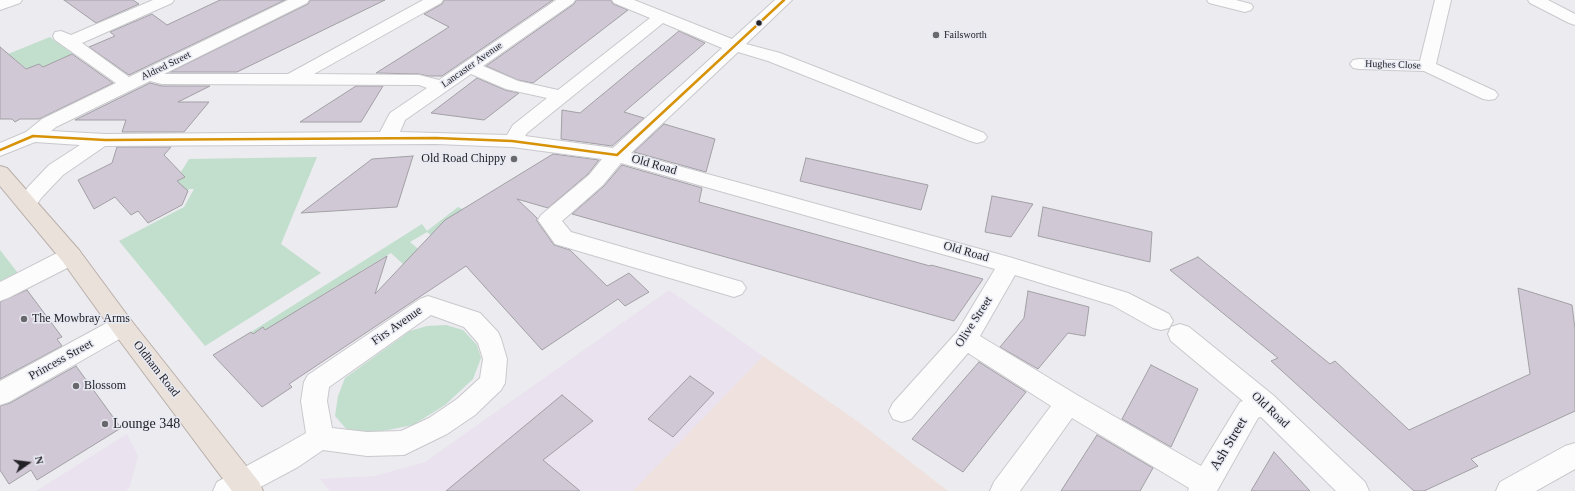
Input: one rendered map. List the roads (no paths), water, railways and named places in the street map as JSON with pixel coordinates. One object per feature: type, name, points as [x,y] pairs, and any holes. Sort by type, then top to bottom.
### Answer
[{"type":"highway","name":"Oldham Road","points":[[0,173],[71,256],[240,488]]},
{"type":"street","points":[[0,5],[14,0]]},
{"type":"street","points":[[128,84],[66,39],[166,0]]},
{"type":"street","name":"Aldred Street","points":[[33,136],[49,123],[302,0]]},
{"type":"street","points":[[293,79],[435,0]]},
{"type":"street","name":"Lancaster Avenue","points":[[387,139],[397,117],[567,0]]},
{"type":"street","points":[[620,0],[733,46],[774,58],[977,137]]},
{"type":"street","points":[[734,288],[563,238],[549,220],[596,180],[617,155],[784,0]]},
{"type":"street","points":[[1216,0],[1245,7]]},
{"type":"street","name":"Hughes Close","points":[[1427,66],[1443,0]]},
{"type":"street","points":[[1536,0],[1575,20]]},
{"type":"street","points":[[512,141],[520,129],[661,17]]},
{"type":"street","name":"Hughes Close","points":[[1359,64],[1427,66],[1489,95]]},
{"type":"street","points":[[470,67],[512,85],[561,96]]},
{"type":"street","points":[[149,74],[162,79],[419,80],[442,86]]},
{"type":"street","name":"Old Road","points":[[0,150],[33,136],[101,140],[461,138],[512,141],[617,155],[1009,264],[1120,299],[1171,328],[1264,403],[1355,491]]},
{"type":"street","points":[[27,203],[35,192],[56,170],[101,140]]},
{"type":"street","points":[[0,292],[71,256]]},
{"type":"street","name":"Olive Street","points":[[902,411],[966,339],[1009,264]]},
{"type":"street","name":"Firs Avenue","points":[[428,305],[472,320],[489,339],[495,359],[492,383],[466,407],[438,426],[404,443],[367,444],[320,438],[314,401],[317,382],[428,305]]},
{"type":"street","name":"Princess Street","points":[[0,394],[122,326]]},
{"type":"street","points":[[966,339],[1203,487]]},
{"type":"street","points":[[1004,491],[1068,402]]},
{"type":"street","name":"Ash Street","points":[[1203,487],[1249,410],[1264,403]]},
{"type":"street","points":[[240,488],[320,438]]},
{"type":"street","points":[[1510,491],[1575,455]]},
{"type":"place","name":"Failsworth","points":[[936,35]]},
{"type":"place","name":"Old Road Chippy","points":[[514,159]]},
{"type":"place","name":"The Mowbray Arms","points":[[24,319]]},
{"type":"place","name":"Blossom","points":[[76,386]]},
{"type":"place","name":"Lounge 348","points":[[105,424]]}]
